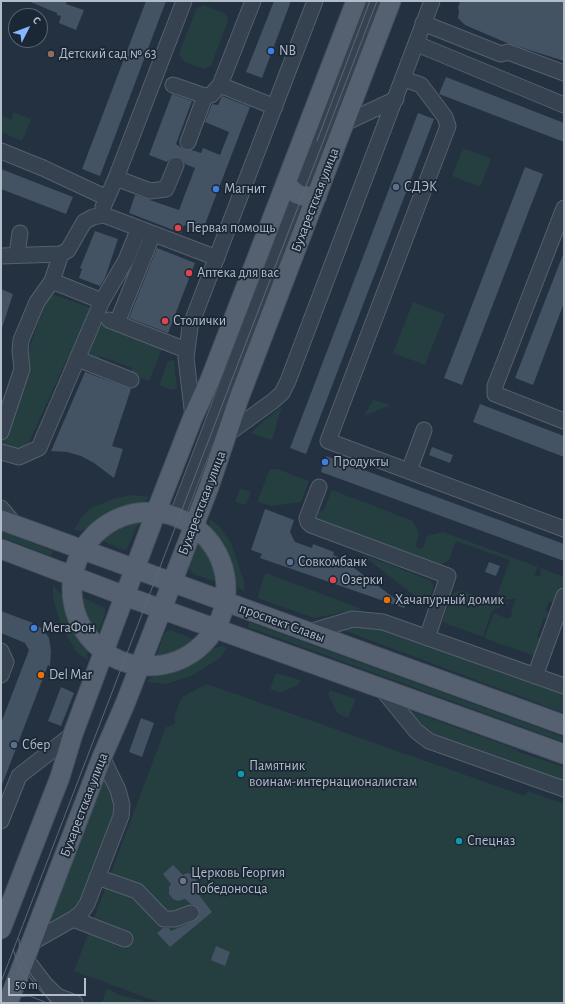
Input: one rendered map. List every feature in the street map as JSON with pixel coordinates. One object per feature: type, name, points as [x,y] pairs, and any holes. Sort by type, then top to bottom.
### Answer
[{"type":"main road","name":"Бухарестская улица","points":[[8,1003],[102,757],[140,666],[228,433],[301,192],[356,1]]},
{"type":"main road","name":"Бухарестская улица","points":[[1,929],[60,777],[73,734],[193,417],[301,192],[345,123],[391,1]]},
{"type":"main road","points":[[156,512],[176,519],[194,526],[210,541],[221,560],[226,581],[225,602],[216,628],[200,648],[184,658],[166,665],[140,666],[104,653],[87,637],[74,614],[72,602],[72,576],[82,550],[94,535],[109,522],[133,513],[156,512]]},
{"type":"main road","name":"проспект Славы","points":[[9,523],[564,725]]},
{"type":"main road","name":"проспект Славы","points":[[1,549],[125,596],[162,608],[564,754]]},
{"type":"street","points":[[1,256],[17,254],[61,254],[68,250],[84,222],[93,217],[104,204],[116,178],[184,1]]},
{"type":"street","points":[[173,84],[206,96],[211,95],[220,85],[253,1]]},
{"type":"street","points":[[193,417],[189,391],[186,350],[194,316],[315,1]]},
{"type":"street","points":[[176,519],[374,1]]},
{"type":"street","points":[[228,433],[273,401],[282,393],[288,381],[404,79],[432,1]]},
{"type":"street","points":[[423,23],[501,54],[508,52],[564,73]]},
{"type":"street","points":[[417,44],[564,104]]},
{"type":"street","points":[[404,79],[421,85],[445,117],[448,126],[405,254],[328,441],[564,529]]},
{"type":"street","points":[[220,85],[275,107]]},
{"type":"street","points":[[188,142],[206,96]]},
{"type":"street","points":[[345,123],[396,99]]},
{"type":"street","points":[[1,151],[43,168],[146,231],[217,258]]},
{"type":"street","points":[[116,178],[150,191],[166,189],[176,164]]},
{"type":"street","points":[[564,208],[495,386],[495,394],[564,421]]},
{"type":"street","points":[[1,452],[19,457],[39,448],[102,301],[126,260],[146,231]]},
{"type":"street","points":[[117,323],[146,231]]},
{"type":"street","points":[[17,254],[20,233]]},
{"type":"street","points":[[1,432],[22,369],[20,350],[21,340],[37,302],[52,281],[61,254]]},
{"type":"street","points":[[52,281],[102,301]]},
{"type":"street","points":[[97,315],[186,350]]},
{"type":"street","points":[[78,359],[132,380]]},
{"type":"street","points":[[409,471],[424,430]]},
{"type":"street","points":[[319,487],[307,518],[311,525],[448,576],[427,638]]},
{"type":"street","points":[[1,508],[9,523]]},
{"type":"street","points":[[535,676],[564,596]]},
{"type":"street","points":[[309,632],[353,619],[367,619],[383,622],[564,686]]},
{"type":"street","points":[[1,651],[6,662],[1,675]]},
{"type":"street","points":[[381,688],[416,731],[429,741],[564,789]]},
{"type":"street","points":[[1,821],[19,776],[73,734]]},
{"type":"street","points":[[75,1003],[57,996],[45,984],[27,951],[74,919],[81,913],[87,904],[121,816],[122,806],[113,777],[102,757]]},
{"type":"street","points":[[97,877],[138,891],[164,919],[175,919],[191,913]]},
{"type":"street","points":[[74,919],[125,939]]},
{"type":"green space","points":[[204,5],[224,13],[227,16],[228,21],[211,66],[203,69],[183,61],[179,54],[196,9]]},
{"type":"green space","points":[[14,112],[31,119],[22,141],[1,132],[1,115],[11,120]]},
{"type":"green space","points":[[463,148],[491,159],[480,187],[452,176]]},
{"type":"green space","points":[[52,294],[94,309],[76,350],[66,361],[27,447],[22,450],[3,445],[1,440],[19,388],[25,359],[48,296]]},
{"type":"green space","points":[[413,302],[445,314],[425,365],[393,353]]},
{"type":"green space","points":[[103,325],[162,349],[149,381],[131,374],[132,368],[100,356],[97,364],[87,356],[99,328]]},
{"type":"green space","points":[[174,360],[177,389],[172,390],[159,385],[168,361]]},
{"type":"green space","points":[[373,400],[391,405],[364,416]]},
{"type":"green space","points":[[282,406],[272,440],[251,433],[260,424]]},
{"type":"green space","points":[[270,469],[277,469],[309,481],[301,502],[272,506],[257,502]]},
{"type":"green space","points":[[240,488],[251,492],[246,505],[235,502]]},
{"type":"green space","points":[[332,490],[413,521],[419,533],[415,547],[422,549],[427,536],[443,532],[538,567],[534,575],[541,577],[541,568],[564,577],[564,589],[555,603],[549,601],[545,611],[549,612],[546,619],[544,618],[537,637],[543,639],[537,657],[484,638],[494,613],[508,619],[512,616],[511,610],[516,599],[495,600],[510,560],[456,541],[449,560],[441,565],[436,565],[314,519],[316,512],[323,511]]},
{"type":"green space","points":[[132,495],[150,497],[143,503],[124,507],[109,513],[82,531],[74,530],[81,518],[90,509],[112,499]]},
{"type":"green space","points":[[140,519],[127,549],[123,550],[101,540],[107,531],[124,522]]},
{"type":"green space","points":[[209,519],[220,527],[231,543],[244,581],[244,592],[236,585],[227,555],[210,527]]},
{"type":"green space","points":[[1,531],[53,551],[51,556],[1,537]]},
{"type":"green space","points":[[200,540],[208,550],[215,565],[219,580],[217,582],[196,575],[190,571],[189,567]]},
{"type":"green space","points":[[361,554],[430,580],[434,586],[428,605],[425,604]]},
{"type":"green space","points":[[265,574],[269,574],[362,609],[314,618],[257,598]]},
{"type":"green space","points":[[53,585],[62,595],[69,620],[78,637],[87,649],[88,660],[77,653],[61,625],[53,597]]},
{"type":"green space","points":[[456,591],[466,592],[494,602],[510,602],[492,611],[483,637],[442,622],[452,595]]},
{"type":"green space","points":[[80,596],[105,608],[105,615],[97,635],[86,623],[78,600]]},
{"type":"green space","points":[[249,622],[564,737],[564,742],[248,627]]},
{"type":"green space","points":[[351,625],[383,628],[564,693],[564,713],[343,630]]},
{"type":"green space","points":[[171,630],[193,639],[194,643],[181,653],[155,659],[164,634]]},
{"type":"green space","points":[[223,646],[227,648],[220,658],[191,676],[166,684],[146,682],[155,675],[184,667],[210,649]]},
{"type":"green space","points":[[276,673],[300,680],[298,685],[280,693],[270,689]]},
{"type":"green space","points":[[207,684],[525,796],[528,791],[564,804],[564,1003],[161,1003],[74,971],[166,727],[175,724],[174,716],[182,697]]},
{"type":"green space","points":[[330,690],[356,699],[348,718],[338,714],[328,694]]},
{"type":"green space","points":[[411,711],[518,750],[519,752],[564,767],[564,784],[438,738],[423,730],[409,712]]},
{"type":"green space","points":[[104,779],[108,780],[114,799],[114,814],[111,823],[79,904],[69,915],[59,922],[54,922],[50,915],[101,781]]},
{"type":"green space","points":[[108,989],[119,995],[152,1003],[102,1003],[106,990]]},
{"type":"building","points":[[28,1],[67,1],[66,4],[84,10],[76,30],[59,23],[61,16],[57,15],[57,13],[48,8]]},
{"type":"building","points":[[146,1],[166,1],[100,176],[82,169]]},
{"type":"building","points":[[274,1],[291,1],[262,78],[246,72]]},
{"type":"building","points":[[460,1],[564,1],[564,61],[507,43],[465,25],[458,18]]},
{"type":"building","points":[[446,77],[564,123],[564,142],[439,94]]},
{"type":"building","points":[[172,94],[192,101],[176,144],[185,150],[192,150],[201,153],[203,148],[220,155],[229,132],[205,122],[212,104],[218,105],[222,96],[250,107],[202,232],[184,225],[181,233],[129,213],[135,195],[179,210],[195,168],[185,164],[179,157],[171,158],[167,162],[149,155]]},
{"type":"building","points":[[418,113],[434,119],[306,454],[290,448]]},
{"type":"building","points":[[525,167],[543,174],[462,385],[444,378]]},
{"type":"building","points":[[1,169],[73,197],[66,214],[1,189]]},
{"type":"building","points":[[95,231],[118,239],[105,278],[100,286],[79,278],[82,269],[80,268]]},
{"type":"building","points":[[157,248],[195,263],[168,333],[129,318]]},
{"type":"building","points":[[564,252],[564,303],[533,385],[515,378]]},
{"type":"building","points":[[1,289],[13,294],[2,328],[1,328]]},
{"type":"building","points":[[85,372],[131,389],[112,446],[123,449],[114,478],[94,463],[81,456],[67,452],[51,451]]},
{"type":"building","points":[[480,404],[564,436],[564,457],[473,422]]},
{"type":"building","points":[[432,447],[453,455],[450,463],[429,455]]},
{"type":"building","points":[[326,456],[564,544],[564,561],[321,472]]},
{"type":"building","points":[[265,509],[294,520],[290,532],[295,542],[312,548],[313,544],[334,552],[333,555],[338,557],[337,560],[350,565],[405,606],[404,608],[260,558],[262,554],[251,550]]},
{"type":"building","points":[[489,562],[500,566],[496,576],[485,572]]},
{"type":"building","points":[[1,611],[33,623],[43,629],[49,638],[51,651],[50,666],[48,665],[2,785],[1,723],[29,650],[25,643],[1,633]]},
{"type":"building","points":[[61,687],[74,693],[61,726],[48,721]]},
{"type":"building","points":[[141,718],[154,723],[142,757],[129,752]]},
{"type":"building","points":[[173,865],[183,875],[187,873],[192,874],[196,879],[196,891],[212,912],[170,947],[157,933],[163,928],[169,928],[171,931],[194,921],[200,914],[196,906],[185,899],[178,901],[173,899],[169,894],[169,887],[171,884],[163,874]]},
{"type":"building","points":[[216,946],[230,952],[225,966],[211,960]]},
{"type":"tram line","points":[[317,141],[370,1]]},
{"type":"tram line","points":[[1,982],[377,1]]},
{"type":"tram line","points":[[19,939],[20,953],[23,963],[51,1003]]},
{"type":"tram line","points":[[13,949],[20,970],[28,981]]},
{"type":"tram line","points":[[1,1001],[16,997],[30,996],[47,1003]]},
{"type":"place","name":"NB","points":[[271,51]]},
{"type":"place","name":"Детский сад № 63","points":[[51,54]]},
{"type":"place","name":"СДЭК","points":[[396,187]]},
{"type":"place","name":"Магнит","points":[[216,189]]},
{"type":"place","name":"Первая помощь","points":[[178,228]]},
{"type":"place","name":"Аптека для вас","points":[[189,273]]},
{"type":"place","name":"Столички","points":[[165,321]]},
{"type":"place","name":"Продукты","points":[[325,462]]},
{"type":"place","name":"Совкомбанк","points":[[290,562]]},
{"type":"place","name":"Озерки","points":[[333,580]]},
{"type":"place","name":"Хачапурный домик","points":[[387,600]]},
{"type":"place","name":"МегаФон","points":[[34,628]]},
{"type":"place","name":"Del Mar","points":[[41,675]]},
{"type":"place","name":"Сбер","points":[[14,745]]},
{"type":"place","name":"Памятник воинам-интернационалистам","points":[[241,774]]},
{"type":"place","name":"Спецназ","points":[[459,841]]},
{"type":"place","name":"Церковь Георгия Победоносца","points":[[183,881]]}]
